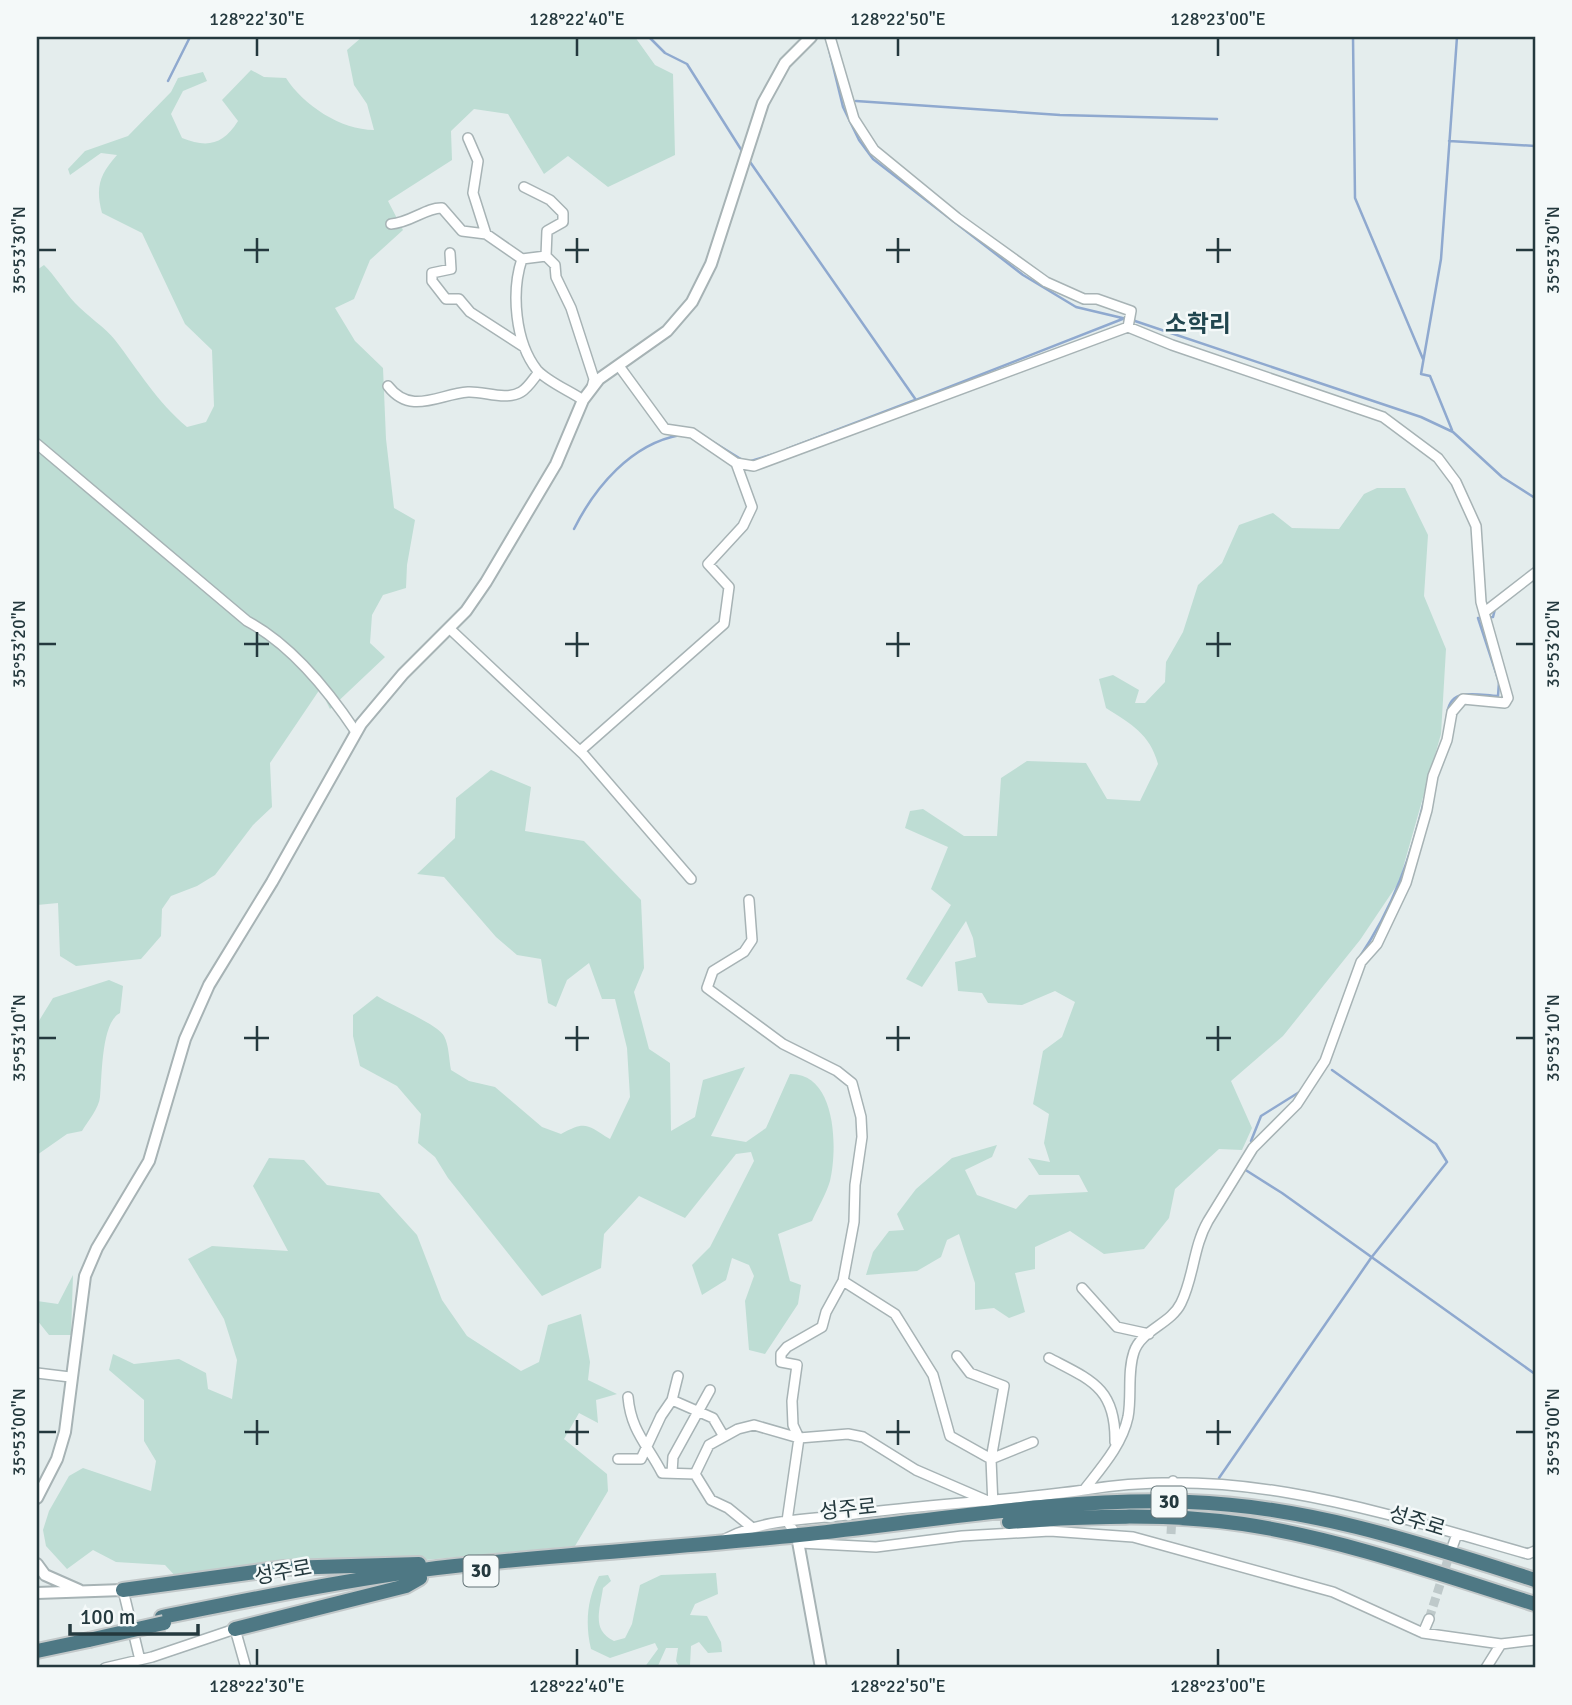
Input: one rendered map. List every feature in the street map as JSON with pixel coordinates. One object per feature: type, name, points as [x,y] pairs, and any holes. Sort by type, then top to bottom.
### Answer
[{"type":"highway","name":"성주로","points":[[163,1620],[309,1588],[437,1568],[717,1543],[798,1540],[993,1508],[1095,1503],[1190,1502],[1282,1511],[1345,1522],[1534,1579]]},
{"type":"highway","name":"성주로","points":[[163,1620],[420,1578],[798,1540],[1049,1519],[1117,1516],[1208,1521],[1276,1531],[1350,1548],[1530,1603]]},
{"type":"highway","points":[[123,1590],[230,1573],[309,1566],[421,1564],[437,1568]]},
{"type":"highway","points":[[235,1629],[406,1586],[420,1578]]},
{"type":"highway","name":"30","points":[[37,1651],[163,1620]]},
{"type":"highway","name":"30","points":[[37,1644],[88,1637]]},
{"type":"street","points":[[37,1498],[57,1459],[65,1432],[85,1276],[97,1248],[149,1161],[196,1012],[356,732],[403,674],[450,629],[486,582],[556,464],[583,400],[592,388],[667,331],[692,302],[711,264],[757,117],[774,79],[811,37]]},
{"type":"street","points":[[830,37],[854,119],[874,150],[957,218],[1055,287],[1084,299],[1097,299],[1131,311],[1128,327]]},
{"type":"street","points":[[468,138],[478,161],[473,193],[486,234]]},
{"type":"street","points":[[524,187],[550,200],[563,213],[563,222],[547,231],[546,256],[555,265],[556,277],[571,308],[594,379],[592,388]]},
{"type":"street","points":[[391,225],[405,223],[435,208],[443,208],[462,231],[486,234],[522,259],[546,256]]},
{"type":"street","points":[[450,253],[451,269],[432,273],[432,281],[446,299],[459,299],[470,312],[524,347]]},
{"type":"street","points":[[522,259],[516,287],[524,347],[539,372],[583,400]]},
{"type":"street","points":[[619,366],[666,429],[692,433],[736,463],[754,466],[1128,327],[1172,345],[1383,417],[1415,439],[1445,466],[1467,500],[1476,526],[1481,602],[1486,611],[1486,621],[1508,698],[1505,703],[1462,699],[1455,705],[1447,740],[1433,776],[1406,883],[1377,944],[1361,962],[1325,1061],[1297,1104],[1253,1148],[1202,1232],[1181,1304],[1138,1342],[1133,1355],[1128,1418],[1114,1450],[1084,1490]]},
{"type":"street","points":[[388,386],[402,399],[428,403],[468,392],[512,395],[522,391],[539,372]]},
{"type":"street","points":[[37,444],[316,678],[356,732]]},
{"type":"street","points":[[579,751],[724,624],[729,587],[708,564],[743,526],[752,507],[736,463]]},
{"type":"street","points":[[1486,611],[1535,573]]},
{"type":"street","points":[[450,629],[579,751],[691,879]]},
{"type":"street","points":[[749,900],[752,940],[744,952],[713,971],[707,988],[783,1044],[837,1071],[852,1083],[861,1116],[862,1137],[855,1185],[854,1222],[843,1281],[826,1312],[822,1327],[787,1347],[780,1354],[781,1362],[797,1365],[792,1401],[793,1425],[799,1437],[787,1521],[798,1540],[821,1668]]},
{"type":"street","points":[[843,1281],[895,1314],[933,1375],[950,1436],[991,1459]]},
{"type":"street","points":[[1082,1288],[1117,1327],[1149,1334]]},
{"type":"street","points":[[957,1356],[970,1373],[1004,1386],[991,1459],[993,1508]]},
{"type":"street","points":[[1049,1357],[1097,1384],[1111,1404],[1114,1450]]},
{"type":"street","points":[[37,1373],[70,1377]]},
{"type":"street","points":[[618,1460],[641,1459],[648,1449],[660,1416],[672,1400],[678,1376]]},
{"type":"street","points":[[672,1473],[673,1457],[697,1409],[710,1390]]},
{"type":"street","points":[[628,1397],[630,1419],[662,1473],[695,1474]]},
{"type":"street","points":[[672,1400],[713,1418],[723,1435]]},
{"type":"street","points":[[695,1474],[709,1445],[723,1435],[754,1425],[799,1437],[830,1434],[863,1437],[916,1470],[993,1508]]},
{"type":"street","points":[[991,1459],[1033,1442]]},
{"type":"street","points":[[695,1474],[711,1500],[750,1526]]},
{"type":"street","points":[[1173,1481],[1173,1492]]},
{"type":"street","points":[[717,1543],[750,1526],[891,1508],[993,1508],[1084,1490],[1173,1481],[1312,1496],[1379,1511],[1528,1554],[1535,1551]]},
{"type":"street","points":[[798,1540],[876,1547],[962,1535],[1071,1531],[1133,1536],[1333,1592],[1423,1633],[1501,1644],[1535,1640]]},
{"type":"street","points":[[1170,1545],[1171,1534]]},
{"type":"street","points":[[1453,1545],[1457,1534]]},
{"type":"street","points":[[37,1564],[45,1575],[82,1591]]},
{"type":"street","points":[[37,1593],[123,1590],[140,1661]]},
{"type":"street","points":[[1423,1633],[1429,1619]]},
{"type":"street","points":[[105,1668],[140,1661],[235,1629],[246,1668]]},
{"type":"street","points":[[1486,1668],[1501,1644]]},
{"type":"green space","points":[[362,37],[635,37],[655,65],[673,74],[675,155],[608,187],[568,156],[544,174],[508,114],[474,109],[451,131],[452,160],[388,201],[403,230],[370,260],[354,299],[335,308],[355,341],[383,368],[386,439],[394,508],[415,520],[406,588],[383,595],[372,615],[370,643],[385,657],[330,709],[320,689],[270,763],[272,807],[253,825],[215,875],[197,886],[171,896],[162,909],[161,936],[141,959],[76,966],[60,956],[58,903],[37,905],[37,270],[44,265],[75,303],[111,336],[157,397],[187,427],[206,422],[214,406],[212,350],[185,324],[142,233],[102,213],[100,181],[117,155],[101,153],[70,175],[68,169],[85,151],[128,136],[171,92],[178,78],[203,72],[207,81],[183,91],[171,114],[182,138],[207,143],[220,140],[226,135],[238,121],[222,100],[251,70],[264,77],[286,78],[302,98],[336,121],[374,130],[367,104],[354,85],[347,50]]},
{"type":"green space","points":[[1377,488],[1405,488],[1428,535],[1424,596],[1446,649],[1441,734],[1399,882],[1360,940],[1283,1036],[1231,1081],[1252,1128],[1242,1150],[1219,1149],[1175,1189],[1169,1218],[1144,1249],[1104,1254],[1070,1231],[1035,1247],[1035,1269],[1015,1273],[1025,1312],[1009,1318],[994,1308],[975,1310],[975,1283],[959,1234],[947,1240],[941,1257],[917,1271],[866,1275],[873,1252],[889,1231],[904,1230],[897,1214],[916,1189],[952,1158],[997,1145],[992,1157],[965,1170],[977,1195],[1016,1209],[1029,1195],[1088,1192],[1079,1175],[1039,1175],[1028,1158],[1050,1162],[1044,1143],[1049,1114],[1033,1104],[1043,1051],[1062,1037],[1075,1002],[1055,991],[1022,1005],[988,1003],[982,993],[958,991],[955,962],[976,957],[973,938],[966,921],[922,987],[906,979],[951,905],[931,889],[948,847],[905,828],[910,811],[923,809],[964,836],[997,836],[1001,778],[1027,761],[1086,763],[1107,799],[1140,801],[1158,764],[1145,737],[1106,708],[1099,679],[1113,675],[1139,690],[1135,703],[1145,703],[1165,682],[1166,662],[1183,632],[1198,585],[1222,563],[1239,525],[1273,513],[1292,528],[1339,529],[1364,494]]},
{"type":"green space","points":[[491,770],[531,787],[525,831],[584,841],[641,900],[644,968],[634,992],[649,1049],[670,1063],[671,1131],[695,1117],[703,1080],[745,1067],[711,1136],[746,1142],[766,1128],[790,1074],[805,1077],[817,1086],[825,1098],[833,1132],[830,1181],[812,1221],[778,1234],[790,1281],[801,1285],[798,1304],[765,1354],[749,1350],[745,1301],[754,1276],[749,1265],[732,1258],[726,1280],[702,1295],[692,1265],[710,1247],[754,1161],[751,1152],[736,1154],[685,1218],[639,1196],[604,1234],[601,1268],[542,1296],[448,1178],[435,1157],[418,1143],[421,1114],[397,1086],[360,1066],[353,1036],[353,1015],[377,996],[440,1031],[447,1044],[451,1070],[469,1081],[495,1087],[542,1127],[561,1134],[586,1126],[610,1139],[630,1097],[627,1048],[615,999],[602,999],[589,963],[567,980],[556,1007],[548,1003],[541,959],[517,955],[496,937],[444,877],[417,874],[455,838],[456,798]]},
{"type":"green space","points":[[109,980],[123,986],[120,1013],[109,1027],[106,1039],[98,1106],[82,1131],[67,1134],[37,1155],[37,1024],[53,998]]},
{"type":"green space","points":[[269,1158],[304,1160],[327,1185],[379,1193],[417,1235],[442,1300],[467,1336],[521,1371],[539,1362],[548,1325],[581,1314],[590,1362],[588,1380],[617,1394],[596,1400],[598,1423],[579,1413],[564,1439],[607,1474],[608,1491],[575,1546],[351,1567],[177,1578],[165,1565],[116,1562],[93,1550],[67,1569],[46,1546],[43,1530],[49,1511],[69,1476],[83,1468],[151,1491],[156,1461],[144,1441],[144,1400],[109,1370],[113,1354],[134,1364],[179,1359],[206,1373],[208,1389],[232,1399],[237,1360],[224,1319],[188,1259],[212,1246],[288,1251],[253,1186]]},
{"type":"green space","points":[[73,1275],[71,1335],[49,1335],[37,1320],[37,1301],[58,1304]]},
{"type":"green space","points":[[716,1573],[718,1594],[695,1604],[690,1615],[707,1616],[721,1642],[722,1652],[708,1653],[699,1642],[691,1646],[690,1665],[680,1668],[676,1661],[678,1648],[666,1648],[657,1668],[644,1668],[658,1649],[655,1643],[610,1658],[591,1649],[588,1612],[599,1576],[608,1575],[611,1581],[603,1588],[599,1619],[602,1631],[614,1641],[625,1638],[632,1624],[640,1585],[661,1575]]},
{"type":"waterway","points":[[168,81],[190,37]]},
{"type":"waterway","points":[[649,37],[665,53],[687,64],[742,151]]},
{"type":"waterway","points":[[826,37],[843,107],[859,140],[873,159],[1023,275],[1076,307],[1135,321],[1421,417],[1453,432],[1502,477],[1535,498]]},
{"type":"waterway","points":[[1353,37],[1355,198],[1423,359]]},
{"type":"waterway","points":[[1452,430],[1430,376],[1421,374],[1441,259],[1457,37]]},
{"type":"waterway","points":[[856,101],[1060,115],[1217,119]]},
{"type":"waterway","points":[[1449,141],[1535,146]]},
{"type":"waterway","points":[[748,159],[916,400],[1125,318]]},
{"type":"waterway","points":[[787,449],[915,400]]},
{"type":"waterway","points":[[697,432],[744,461]]},
{"type":"waterway","points":[[574,529],[593,498],[616,470],[646,448],[680,435]]},
{"type":"waterway","points":[[751,461],[774,454]]},
{"type":"waterway","points":[[1447,717],[1452,700],[1458,696],[1498,696],[1499,682],[1478,618],[1493,617],[1495,609]]},
{"type":"waterway","points":[[1359,958],[1392,900],[1414,840],[1425,797]]},
{"type":"waterway","points":[[1219,1478],[1371,1258],[1447,1162],[1436,1144],[1332,1070]]},
{"type":"waterway","points":[[1251,1141],[1261,1116],[1301,1091]]},
{"type":"waterway","points":[[1244,1169],[1282,1193],[1535,1374]]},
{"type":"tunnel","points":[[1171,1534],[1173,1497]]},
{"type":"tunnel","points":[[1429,1619],[1451,1550]]},
{"type":"district","name":"소학리","points":[[1198,324]]}]
